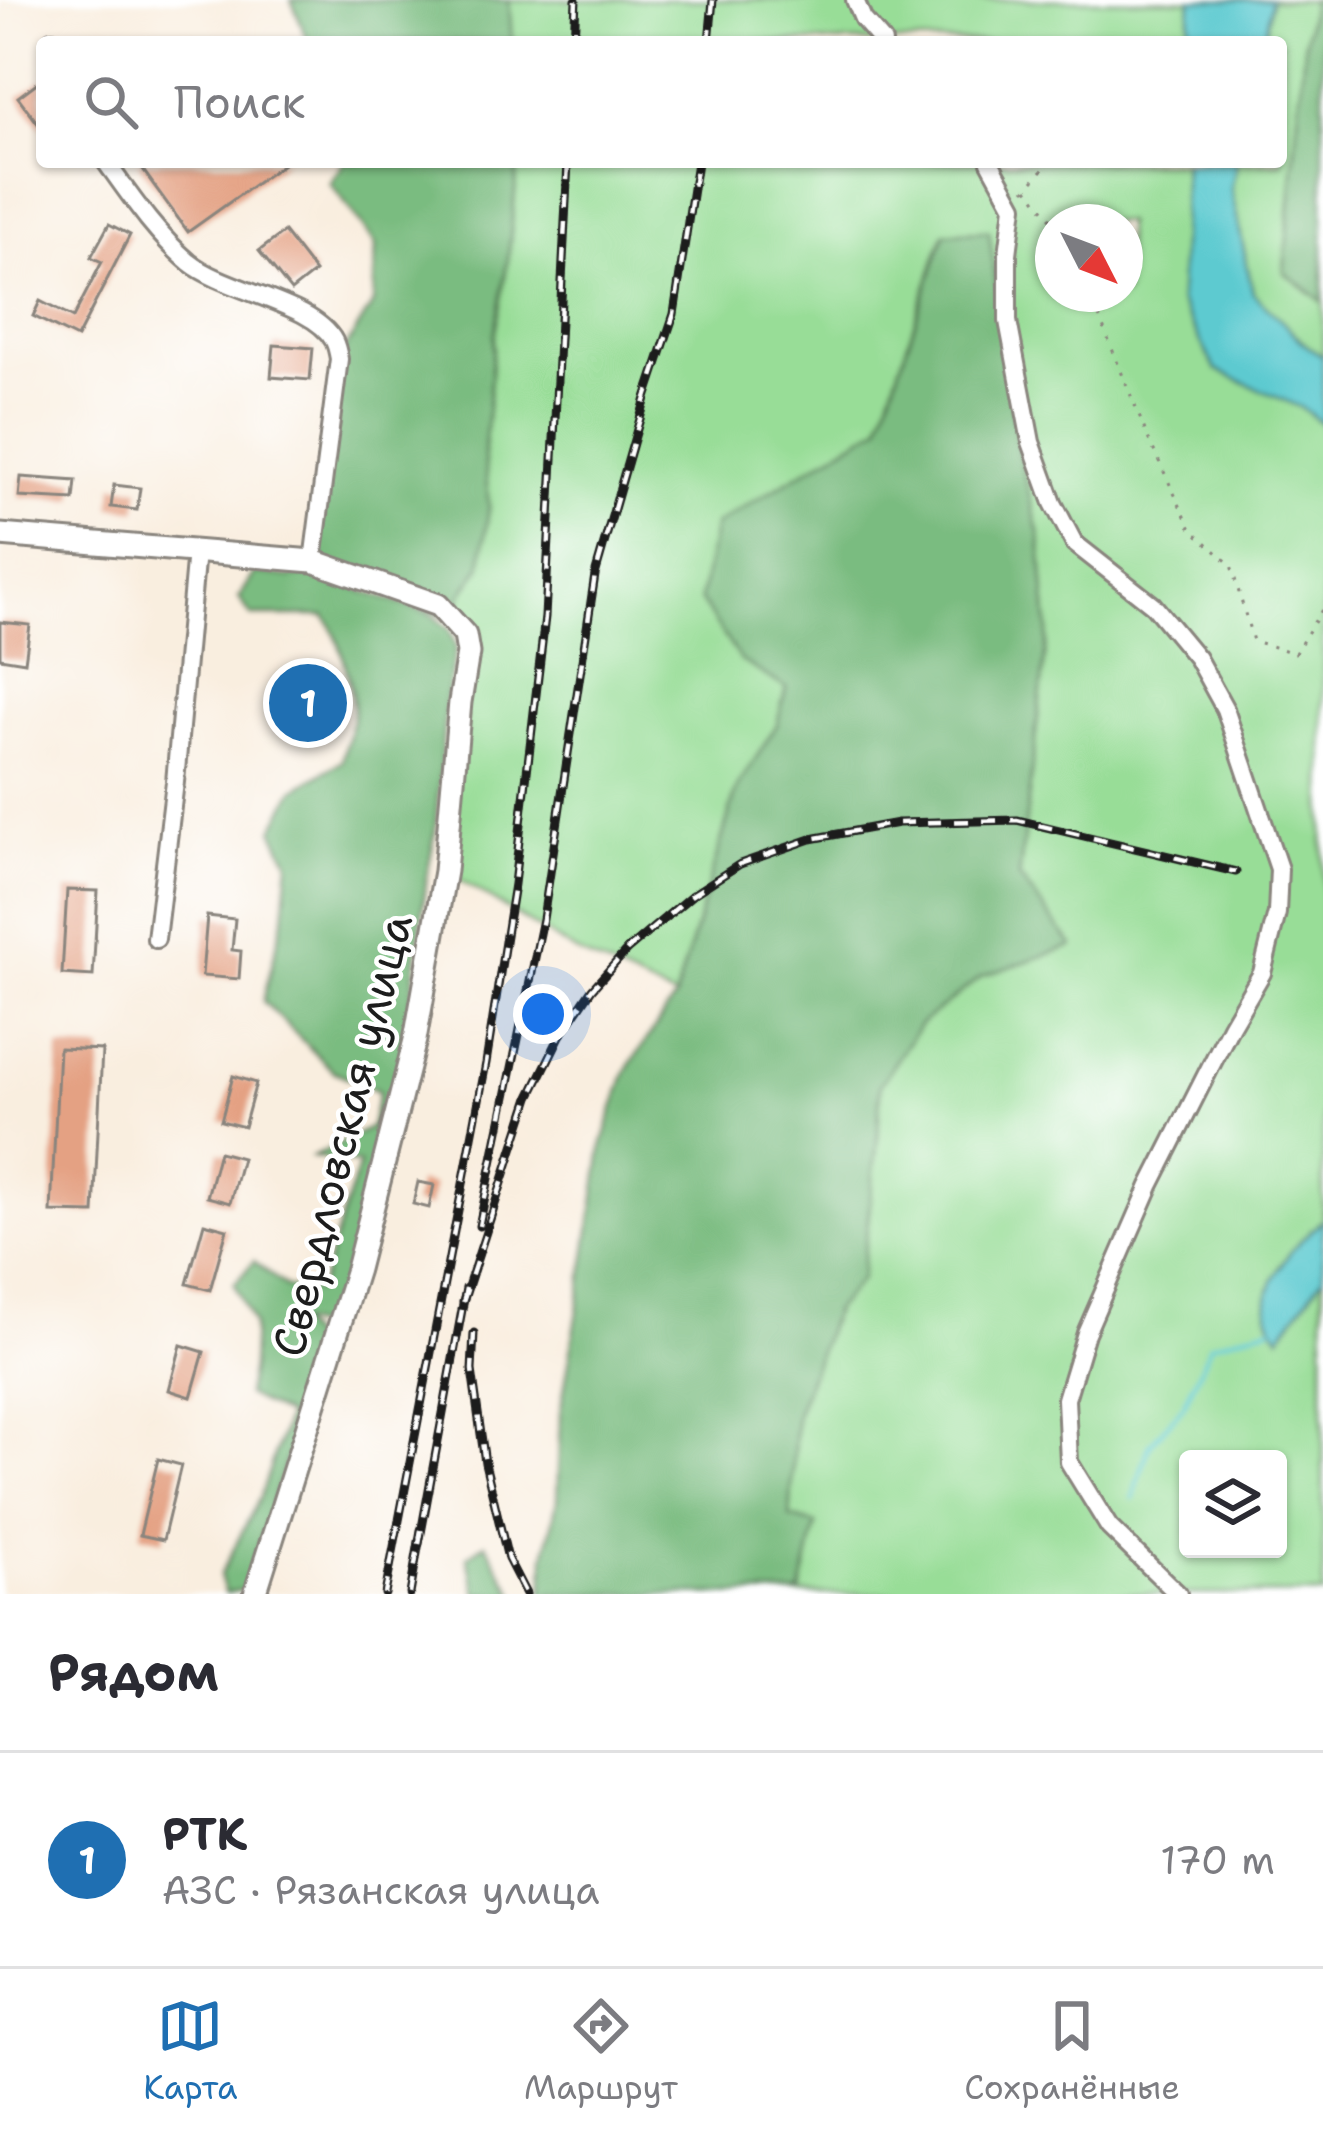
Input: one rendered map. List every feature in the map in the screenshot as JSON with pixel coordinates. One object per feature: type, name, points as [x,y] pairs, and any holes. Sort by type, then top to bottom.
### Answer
[{"type":"main road","points":[[0,535],[313,561]]},
{"type":"main road","name":"Свердловская улица","points":[[255,1594],[358,1269],[415,1040],[445,871],[468,653],[465,634],[438,605],[313,561]]},
{"type":"street","points":[[855,0],[878,36]]},
{"type":"street","points":[[110,168],[147,219],[191,264],[237,289],[291,308],[318,323],[334,340],[339,359],[313,561]]},
{"type":"street","points":[[993,168],[1014,206],[1008,321],[1031,442],[1053,503],[1074,543],[1153,605],[1197,658],[1225,709],[1279,869],[1276,913],[1262,973],[1150,1186],[1086,1333],[1066,1399],[1069,1462],[1109,1527],[1178,1594]]},
{"type":"street","points":[[156,940],[196,551]]},
{"type":"path","points":[[1040,204],[1027,187],[1045,168]]},
{"type":"path","points":[[1097,312],[1191,529],[1232,565],[1253,641],[1294,653],[1323,608]]},
{"type":"green space","points":[[291,0],[509,0],[512,36],[306,36]]},
{"type":"green space","points":[[509,0],[1191,0],[1189,36],[512,36]]},
{"type":"green space","points":[[1271,0],[1312,0],[1284,272],[1323,302],[1323,356],[1253,293],[1231,189],[1236,168],[1287,168],[1287,36],[1265,36]]},
{"type":"green space","points":[[1312,0],[1323,0],[1323,302],[1284,272]]},
{"type":"green space","points":[[340,168],[517,168],[494,336],[484,452],[489,507],[481,567],[462,593],[453,619],[313,561],[339,359],[373,303],[376,245],[330,183]]},
{"type":"green space","points":[[517,168],[1184,168],[1179,301],[1216,370],[1303,408],[1323,424],[1323,1220],[1280,1266],[1280,1335],[1323,1277],[1323,1594],[795,1594],[801,1591],[816,1525],[790,1518],[796,1415],[834,1310],[861,1279],[880,1085],[920,1024],[982,975],[1072,945],[1019,877],[1048,631],[1040,536],[1019,455],[988,231],[944,233],[880,426],[715,525],[740,660],[786,687],[777,725],[737,788],[675,998],[576,952],[445,871],[468,653],[453,619],[462,593],[481,567],[489,507],[484,452],[494,336]]},
{"type":"green space","points":[[989,231],[1019,455],[1040,536],[1048,631],[1019,877],[1073,946],[982,976],[920,1024],[880,1085],[861,1279],[834,1310],[796,1415],[790,1517],[816,1524],[801,1591],[543,1594],[545,1556],[557,1501],[560,1413],[603,1142],[626,1071],[675,998],[737,788],[777,725],[786,688],[740,660],[700,600],[715,525],[880,426],[945,233]]},
{"type":"green space","points":[[255,573],[313,574],[431,614],[449,629],[456,648],[446,698],[435,834],[408,1028],[348,1276],[326,1330],[297,1322],[321,1351],[244,1590],[225,1593],[220,1576],[261,1495],[287,1416],[246,1395],[253,1324],[234,1284],[254,1261],[286,1287],[318,1291],[359,1164],[313,1157],[371,1127],[379,1091],[333,1071],[263,1001],[284,916],[289,862],[273,830],[294,790],[342,761],[353,712],[345,662],[325,616],[251,616],[239,598]]},
{"type":"green space","points":[[485,1543],[515,1594],[477,1594],[467,1557]]},
{"type":"water","points":[[1191,0],[1271,0],[1265,36],[1189,36]]},
{"type":"water","points":[[1184,168],[1236,168],[1231,189],[1253,293],[1323,356],[1323,424],[1302,408],[1216,370],[1179,301]]},
{"type":"water","points":[[1323,1220],[1323,1277],[1280,1336],[1271,1321],[1270,1289],[1287,1257]]},
{"type":"building","points":[[36,84],[36,121],[18,97]]},
{"type":"building","points":[[141,168],[278,168],[188,232]]},
{"type":"building","points":[[109,224],[130,235],[77,338],[33,316],[40,301],[73,318],[102,262],[91,257]]},
{"type":"building","points":[[284,232],[315,272],[291,291],[259,251]]},
{"type":"building","points":[[274,345],[313,348],[310,380],[271,377]]},
{"type":"building","points":[[21,477],[76,481],[74,500],[19,497]]},
{"type":"building","points":[[114,485],[140,488],[137,510],[111,507]]},
{"type":"building","points":[[0,622],[30,625],[25,662],[0,658]]},
{"type":"building","points":[[302,689],[316,690],[313,717],[299,716]]},
{"type":"building","points":[[67,890],[98,891],[93,976],[62,974]]},
{"type":"building","points":[[207,916],[235,919],[232,950],[241,951],[239,979],[202,976]]},
{"type":"building","points":[[59,1048],[102,1050],[94,1213],[51,1212]]},
{"type":"building","points":[[233,1076],[256,1083],[244,1127],[221,1121]]},
{"type":"building","points":[[219,1152],[242,1158],[230,1203],[207,1197]]},
{"type":"building","points":[[418,1182],[434,1185],[429,1208],[413,1204]]},
{"type":"building","points":[[204,1223],[227,1229],[210,1290],[187,1284]]},
{"type":"building","points":[[181,1345],[204,1352],[191,1397],[169,1390]]},
{"type":"building","points":[[158,1459],[181,1465],[163,1540],[140,1535]]},
{"type":"waterway","points":[[1133,1498],[1149,1446],[1184,1405],[1211,1344],[1271,1327]]},
{"type":"railway","points":[[574,36],[576,0]]},
{"type":"railway","points":[[710,36],[713,0]]},
{"type":"railway","points":[[385,1594],[486,1063],[514,884],[545,617],[568,168]]},
{"type":"railway","points":[[479,1226],[543,919],[595,575],[674,314],[696,168]]},
{"type":"railway","points":[[463,1302],[530,1097],[560,1036],[592,989],[627,950],[692,895],[740,864],[811,839],[898,823],[1017,820],[1236,872]]},
{"type":"railway","points":[[419,1544],[466,1288]]},
{"type":"railway","points":[[474,1333],[472,1370],[485,1463],[508,1559],[526,1594]]},
{"type":"railway","points":[[410,1594],[421,1530]]},
{"type":"place","name":"РТК","points":[[308,703]]}]
